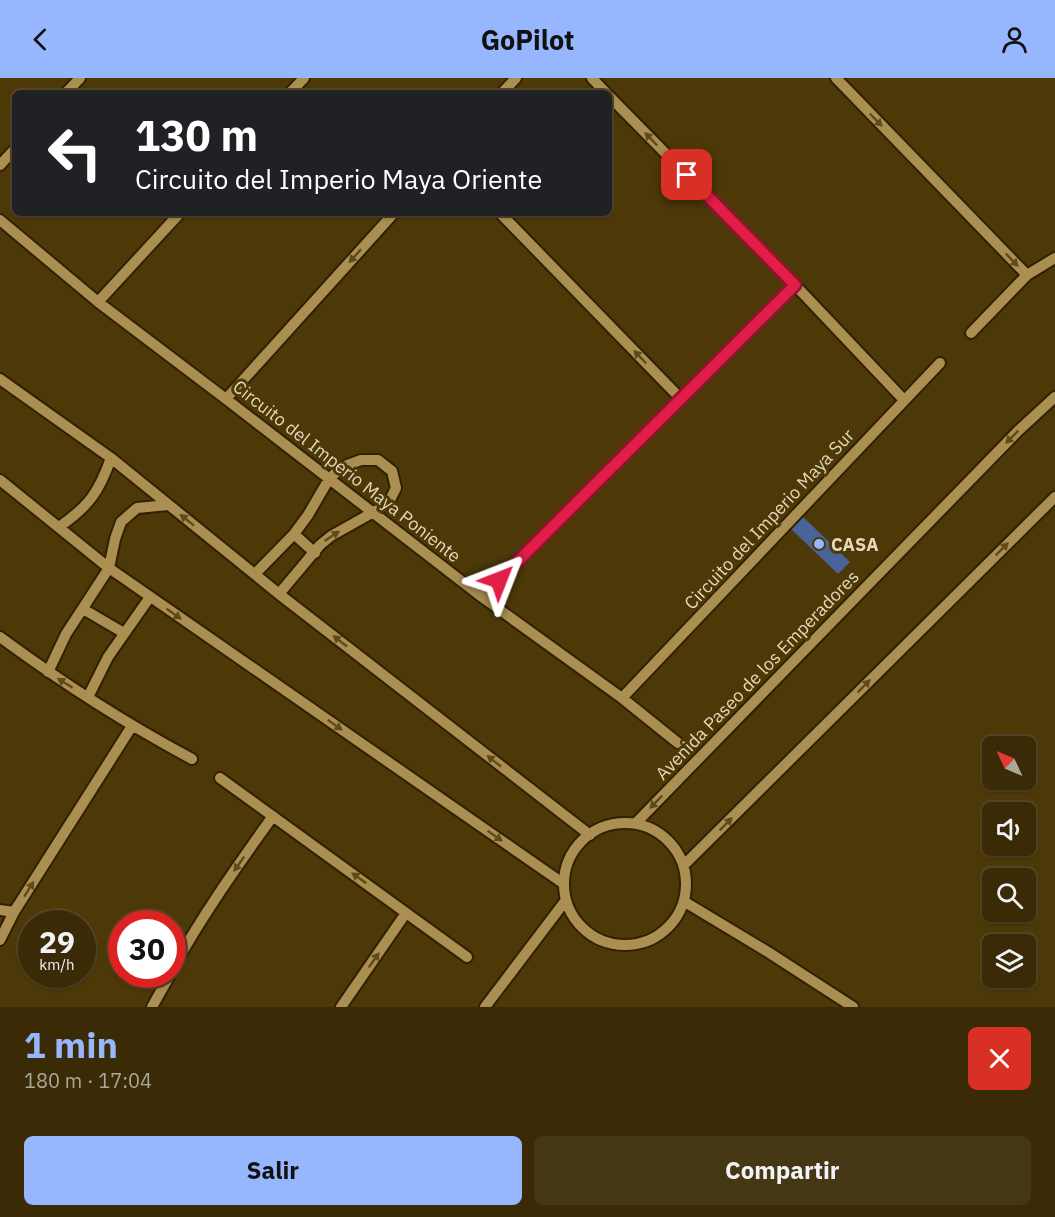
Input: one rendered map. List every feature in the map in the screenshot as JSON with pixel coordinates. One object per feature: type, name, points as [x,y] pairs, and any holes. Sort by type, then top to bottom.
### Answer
[{"type":"street","points":[[69,90],[80,78]]},
{"type":"street","points":[[293,90],[304,78]]},
{"type":"street","points":[[505,90],[516,78]]},
{"type":"street","points":[[592,78],[604,90]]},
{"type":"street","points":[[836,78],[1027,275]]},
{"type":"street","points":[[612,98],[904,400]]},
{"type":"street","points":[[0,165],[12,152]]},
{"type":"street","points":[[98,302],[177,216]]},
{"type":"street","points":[[226,399],[391,216]]},
{"type":"street","points":[[503,216],[681,399]]},
{"type":"street","name":"Circuito del Imperio Maya Poniente","points":[[0,220],[98,302],[482,597],[622,698],[678,742]]},
{"type":"street","points":[[971,333],[1027,275],[1055,258]]},
{"type":"street","points":[[482,597],[795,285]]},
{"type":"street","name":"Circuito del Imperio Maya Sur","points":[[622,698],[940,363]]},
{"type":"street","points":[[0,379],[111,458],[279,594],[590,835]]},
{"type":"street","name":"Avenida Paseo de los Emperadores","points":[[635,824],[1018,431],[1055,397]]},
{"type":"street","points":[[59,527],[78,514],[93,498],[104,479],[111,458]]},
{"type":"street","points":[[255,574],[294,534],[329,479],[342,467],[361,460],[378,460],[392,471],[396,488],[388,504],[331,536],[320,545],[279,594]]},
{"type":"street","points":[[0,480],[109,568],[564,884]]},
{"type":"street","points":[[684,865],[1055,497]]},
{"type":"street","points":[[48,672],[66,634],[109,568],[115,539],[122,522],[137,508],[168,505]]},
{"type":"street","points":[[294,534],[315,553]]},
{"type":"street","points":[[88,697],[108,657],[150,597]]},
{"type":"street","points":[[83,609],[124,633]]},
{"type":"street","points":[[0,638],[132,726],[192,759]]},
{"type":"street","points":[[0,940],[14,912],[132,726]]},
{"type":"street","points":[[220,778],[467,957]]},
{"type":"street","points":[[186,946],[231,875],[273,816]]},
{"type":"street","points":[[635,824],[651,828],[677,850],[684,865],[685,902],[672,925],[664,931],[650,941],[624,946],[598,940],[578,924],[566,900],[564,884],[568,865],[576,848],[590,835],[611,825],[635,824]]},
{"type":"street","points":[[485,1007],[566,900]]},
{"type":"street","points":[[685,902],[853,1007]]},
{"type":"street","points":[[0,910],[14,912]]},
{"type":"street","points":[[341,1007],[406,913]]},
{"type":"street","points":[[152,1007],[163,988]]},
{"type":"building","name":"CASA","points":[[801,515],[850,562],[838,574],[789,527]]},
{"type":"place","name":"CASA","points":[[819,544]]},
{"type":"route","points":[[499,580],[795,285],[687,175]]}]
